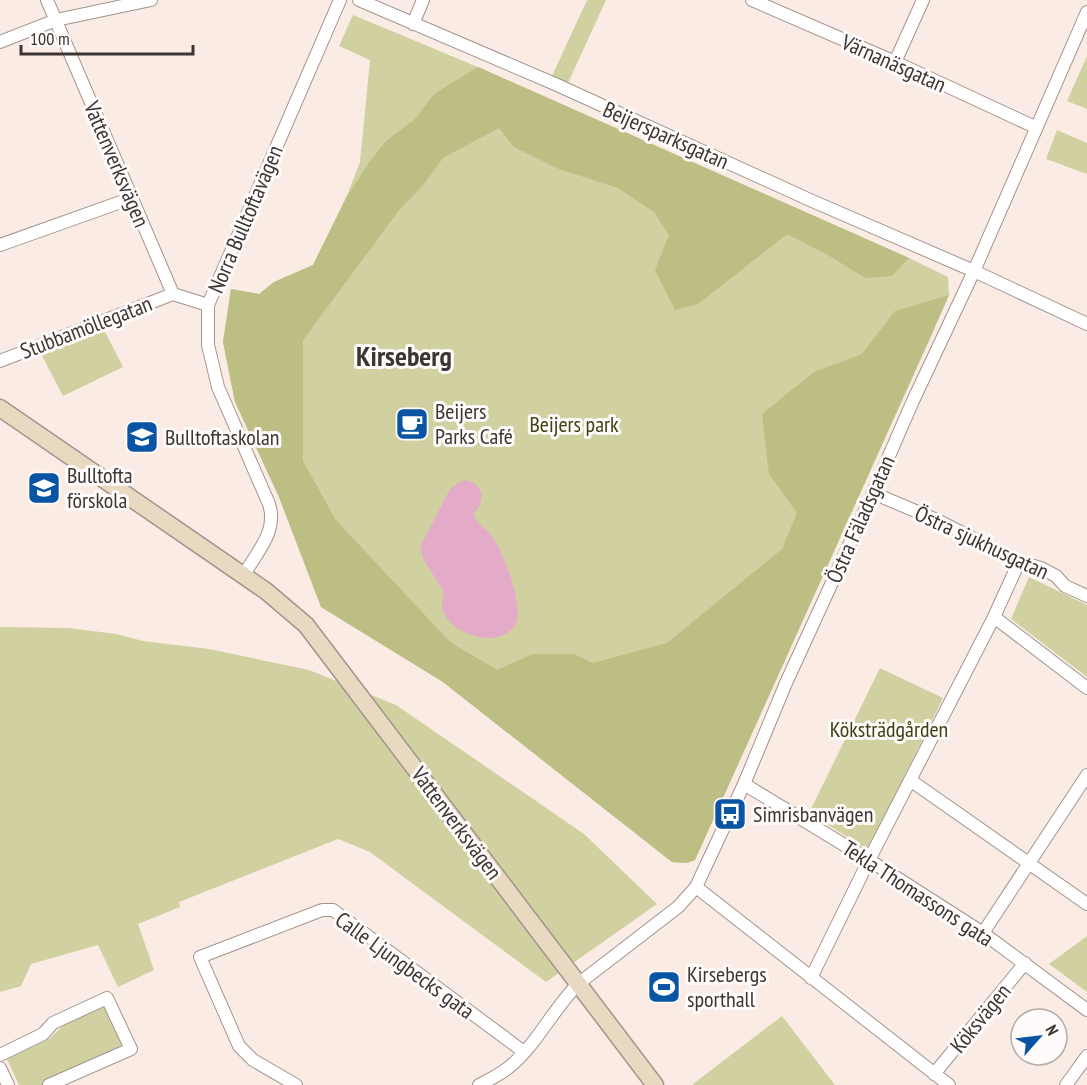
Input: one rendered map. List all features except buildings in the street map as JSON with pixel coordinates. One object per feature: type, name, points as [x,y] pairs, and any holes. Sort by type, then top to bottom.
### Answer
[{"type":"street","name":"Vattenverksvägen","points":[[47,0],[173,294]]},
{"type":"street","points":[[0,42],[56,20],[151,0]]},
{"type":"street","name":"Norra Bulltoftavägen","points":[[244,575],[272,526],[271,512],[218,387],[208,345],[208,305],[340,0]]},
{"type":"street","name":"Beijersparksgatan","points":[[359,0],[555,84],[810,200],[974,271],[1087,324]]},
{"type":"street","points":[[412,24],[423,0]]},
{"type":"street","points":[[895,62],[923,0]]},
{"type":"street","name":"Värnanäsgatan","points":[[755,1],[895,62],[1035,127]]},
{"type":"street","name":"Östra Fäladsgatan","points":[[578,984],[678,906],[696,887],[744,784],[786,683],[912,403],[974,271],[1087,12]]},
{"type":"street","points":[[0,245],[132,198]]},
{"type":"street","points":[[173,294],[208,305]]},
{"type":"street","name":"Stubbamöllegatan","points":[[0,361],[173,294]]},
{"type":"street","name":"Vattenverksvägen","points":[[0,408],[244,575],[286,607],[311,631],[655,1085]]},
{"type":"street","name":"Östra sjukhusgatan","points":[[873,493],[930,517],[1019,562],[1041,568],[1056,576],[1065,586],[1087,596]]},
{"type":"street","points":[[811,978],[994,617],[1019,562]]},
{"type":"street","points":[[994,617],[1087,688]]},
{"type":"street","points":[[983,933],[1087,775]]},
{"type":"street","points":[[910,780],[1087,904]]},
{"type":"street","name":"Tekla Thomassons gata","points":[[744,784],[983,933],[1087,1010]]},
{"type":"street","points":[[696,887],[949,1085]]},
{"type":"street","name":"Calle Ljungbecks gata","points":[[296,1085],[253,1060],[239,1046],[200,957],[322,910],[333,910],[524,1052]]},
{"type":"street","name":"Köksvägen","points":[[934,1074],[1025,963]]},
{"type":"street","points":[[479,1085],[510,1067],[564,998],[578,984]]},
{"type":"street","points":[[0,1055],[43,1034],[53,1023],[106,998],[131,1049],[49,1085]]},
{"type":"street","points":[[1066,1085],[1087,1056]]},
{"type":"street","points":[[0,1068],[8,1085]]},
{"type":"green space","points":[[587,0],[606,0],[568,83],[552,76]]},
{"type":"green space","name":"Beijers park","points":[[353,15],[478,67],[948,277],[949,295],[930,339],[695,860],[687,863],[672,862],[443,682],[321,607],[279,497],[235,402],[223,342],[231,289],[259,294],[274,282],[313,265],[346,198],[360,162],[370,60],[339,46]]},
{"type":"green space","points":[[1087,56],[1087,109],[1067,101]]},
{"type":"green space","points":[[478,67],[909,258],[892,276],[865,278],[828,255],[787,234],[698,304],[675,310],[655,270],[669,235],[654,212],[618,188],[559,169],[514,147],[499,128],[443,158],[425,183],[400,209],[303,340],[303,461],[335,519],[450,642],[497,670],[533,654],[574,654],[593,663],[667,643],[782,549],[797,513],[769,474],[762,414],[814,372],[862,354],[895,311],[949,295],[695,860],[687,863],[672,862],[443,682],[321,607],[279,497],[235,402],[223,342],[231,289],[259,294],[274,282],[313,265],[346,198],[387,140],[415,119],[434,94]]},
{"type":"green space","points":[[1057,130],[1087,143],[1087,174],[1046,159]]},
{"type":"green space","points":[[104,330],[123,367],[63,396],[40,352]]},
{"type":"green space","points":[[1029,577],[1087,605],[1087,677],[1011,619]]},
{"type":"green space","points":[[0,627],[69,628],[116,634],[143,641],[209,649],[309,670],[396,705],[584,834],[657,904],[546,982],[370,852],[338,839],[179,902],[180,907],[138,924],[154,970],[118,987],[98,945],[31,964],[21,986],[0,992]]},
{"type":"green space","name":"Köksträdgården","points":[[880,668],[943,698],[868,850],[809,813]]},
{"type":"green space","points":[[1087,936],[1087,992],[1049,964]]},
{"type":"green space","points":[[106,1006],[126,1047],[41,1085],[19,1085],[7,1059],[49,1039],[64,1025]]},
{"type":"green space","points":[[782,1016],[835,1085],[693,1085],[693,1084]]},
{"type":"shaded area","points":[[464,480],[479,488],[482,498],[473,514],[498,545],[515,594],[517,617],[515,625],[507,633],[497,637],[473,636],[452,624],[445,615],[442,605],[444,592],[424,560],[420,547],[450,489]]},
{"type":"place","name":"Beijers Parks Café","points":[[412,424]]},
{"type":"place","name":"Bulltoftaskolan","points":[[142,437]]},
{"type":"place","name":"Bulltofta förskola","points":[[44,488]]},
{"type":"place","name":"Simrisbanvägen","points":[[730,814]]},
{"type":"place","name":"Kirsebergs sporthall","points":[[664,987]]},
{"type":"district","name":"Kirseberg","points":[[404,355]]}]
